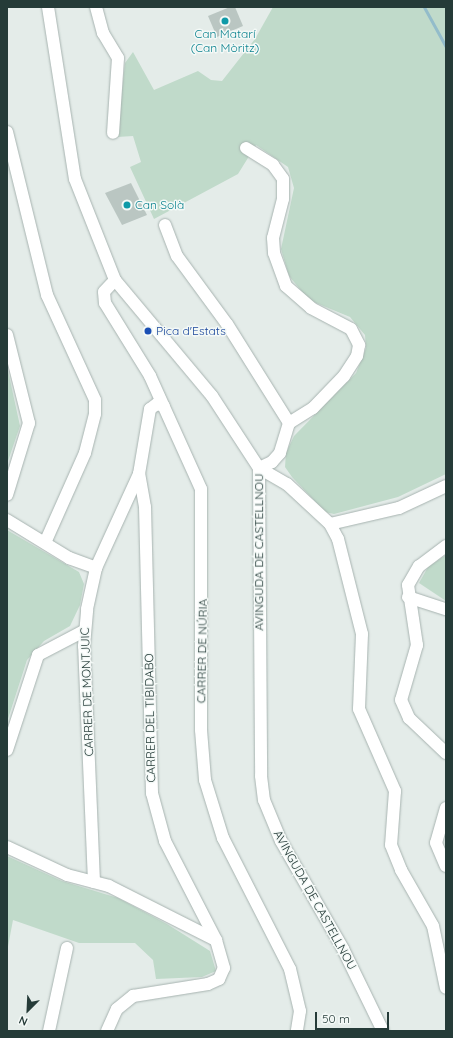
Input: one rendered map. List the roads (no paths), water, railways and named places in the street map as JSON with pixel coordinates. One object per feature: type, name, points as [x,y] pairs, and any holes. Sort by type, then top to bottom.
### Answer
[{"type":"street","name":"AVINGUDA DE CASTELLNOU","points":[[48,7],[75,179],[116,280],[212,396],[254,456],[259,468],[261,776],[264,800],[281,841],[343,949],[384,1031]]},
{"type":"street","points":[[96,7],[104,33],[118,58],[113,133]]},
{"type":"street","points":[[7,132],[47,295],[95,400],[95,414],[85,452],[44,543]]},
{"type":"street","points":[[246,148],[274,165],[283,179],[283,199],[273,238],[274,253],[286,286],[316,312],[351,329],[359,345],[357,356],[336,386],[313,408],[289,423],[280,453],[272,462],[259,468]]},
{"type":"street","points":[[165,225],[177,256],[226,324],[289,423]]},
{"type":"street","name":"CARRER DE NÚRIA","points":[[116,280],[104,292],[105,302],[128,336],[164,406],[201,489],[201,730],[208,795],[223,838],[290,969],[300,1011],[296,1031]]},
{"type":"street","points":[[7,335],[29,423],[7,495]]},
{"type":"street","name":"CARRER DE MONTJUIC","points":[[94,882],[84,631],[96,568],[139,474],[150,409],[157,404],[164,406]]},
{"type":"street","points":[[259,468],[287,484],[330,524],[344,559],[362,634],[358,709],[395,791],[391,845],[400,870],[433,926],[446,988]]},
{"type":"street","name":"CARRER DEL TIBIDABO","points":[[107,1031],[117,1009],[133,996],[215,982],[224,968],[216,940],[165,841],[152,793],[145,507],[139,474]]},
{"type":"street","points":[[330,524],[399,508],[446,486]]},
{"type":"street","points":[[7,520],[44,543],[96,568]]},
{"type":"street","points":[[446,546],[412,575],[408,597],[417,645],[401,700],[409,718],[446,753]]},
{"type":"street","points":[[408,597],[446,609]]},
{"type":"street","points":[[7,750],[38,655],[84,631]]},
{"type":"street","points":[[446,808],[436,843],[446,866]]},
{"type":"street","points":[[7,847],[68,875],[94,882],[216,940]]},
{"type":"street","points":[[49,1031],[67,948]]},
{"type":"waterway","points":[[424,7],[446,47]]},
{"type":"place","name":"Can Matarí (Can Mòritz)","points":[[225,21]]},
{"type":"place","name":"Can Solà","points":[[127,205]]},
{"type":"place","name":"Pica d'Estats","points":[[148,331]]}]
